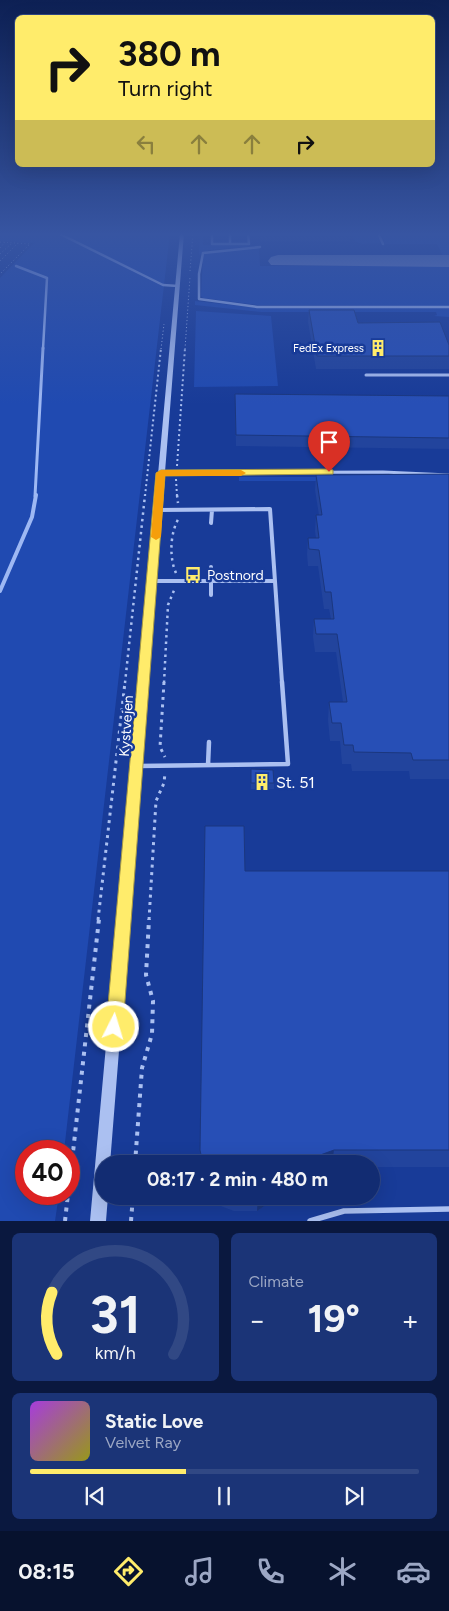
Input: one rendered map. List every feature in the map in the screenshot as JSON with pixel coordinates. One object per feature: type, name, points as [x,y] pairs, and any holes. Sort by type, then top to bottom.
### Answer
[{"type":"street","name":"Kystvejen","points":[[98,1221],[178,290]]},
{"type":"lane","points":[[199,290],[199,299],[257,307],[449,307]]},
{"type":"lane","points":[[366,375],[449,375]]},
{"type":"lane","points":[[161,473],[383,472],[449,474]]},
{"type":"lane","points":[[138,766],[288,764],[270,510],[158,510]]},
{"type":"lane","points":[[212,510],[212,523]]},
{"type":"lane","points":[[211,567],[211,595]]},
{"type":"lane","points":[[152,581],[274,581]]},
{"type":"lane","points":[[208,765],[209,742]]},
{"type":"lane","points":[[310,1221],[344,1211],[449,1209]]},
{"type":"path","points":[[136,1155],[142,1068],[152,1034],[153,1001],[146,976],[156,801],[164,783],[165,755],[160,747],[168,605],[174,593],[176,581],[176,568],[172,564],[174,526],[179,519],[176,491],[189,290]]},
{"type":"path","points":[[74,1140],[165,314]]},
{"type":"path","points":[[65,1221],[67,1205]]},
{"type":"path","points":[[131,1221],[132,1205]]},
{"type":"shaded area","points":[[0,290],[163,290],[65,1140],[15,1140],[15,1205],[57,1205],[55,1221],[0,1221]]},
{"type":"shaded area","points":[[201,290],[449,290],[449,306],[257,305],[203,298],[201,296]]},
{"type":"shaded area","points":[[195,301],[259,308],[449,308],[449,317],[434,316],[437,315],[436,312],[261,312],[195,305]]},
{"type":"shaded area","points":[[196,311],[271,316],[278,386],[194,387]]},
{"type":"shaded area","points":[[239,477],[383,477],[367,481],[239,481]]},
{"type":"building","name":"FedEx Express","points":[[309,310],[354,310],[358,323],[440,322],[449,345],[449,356],[317,356]]},
{"type":"building","points":[[235,394],[449,396],[449,438],[236,435]]},
{"type":"building","points":[[449,474],[449,760],[413,760],[411,753],[354,752],[353,745],[344,745],[341,723],[332,723],[329,702],[347,702],[337,634],[316,634],[314,619],[334,619],[331,592],[325,592],[319,550],[309,549],[308,538],[319,538],[316,515],[322,515],[316,475]]},
{"type":"building","points":[[251,769],[273,770],[274,783],[251,783]]},
{"type":"building","points":[[205,826],[244,826],[245,871],[449,871],[449,1150],[334,1150],[320,1155],[201,1155]]},
{"type":"waterway","points":[[43,349],[46,290]]},
{"type":"waterway","points":[[35,496],[43,348]]},
{"type":"waterway","points":[[0,591],[32,517],[36,495]]},
{"type":"slow traffic","points":[[156,537],[161,473],[241,473]]},
{"type":"place","name":"FedEx Express","points":[[378,348]]},
{"type":"place","name":"Postnord","points":[[193,575]]},
{"type":"place","name":"St. 51","points":[[262,782]]},
{"type":"route","points":[[114,1027],[138,766],[161,473],[329,472]]}]
